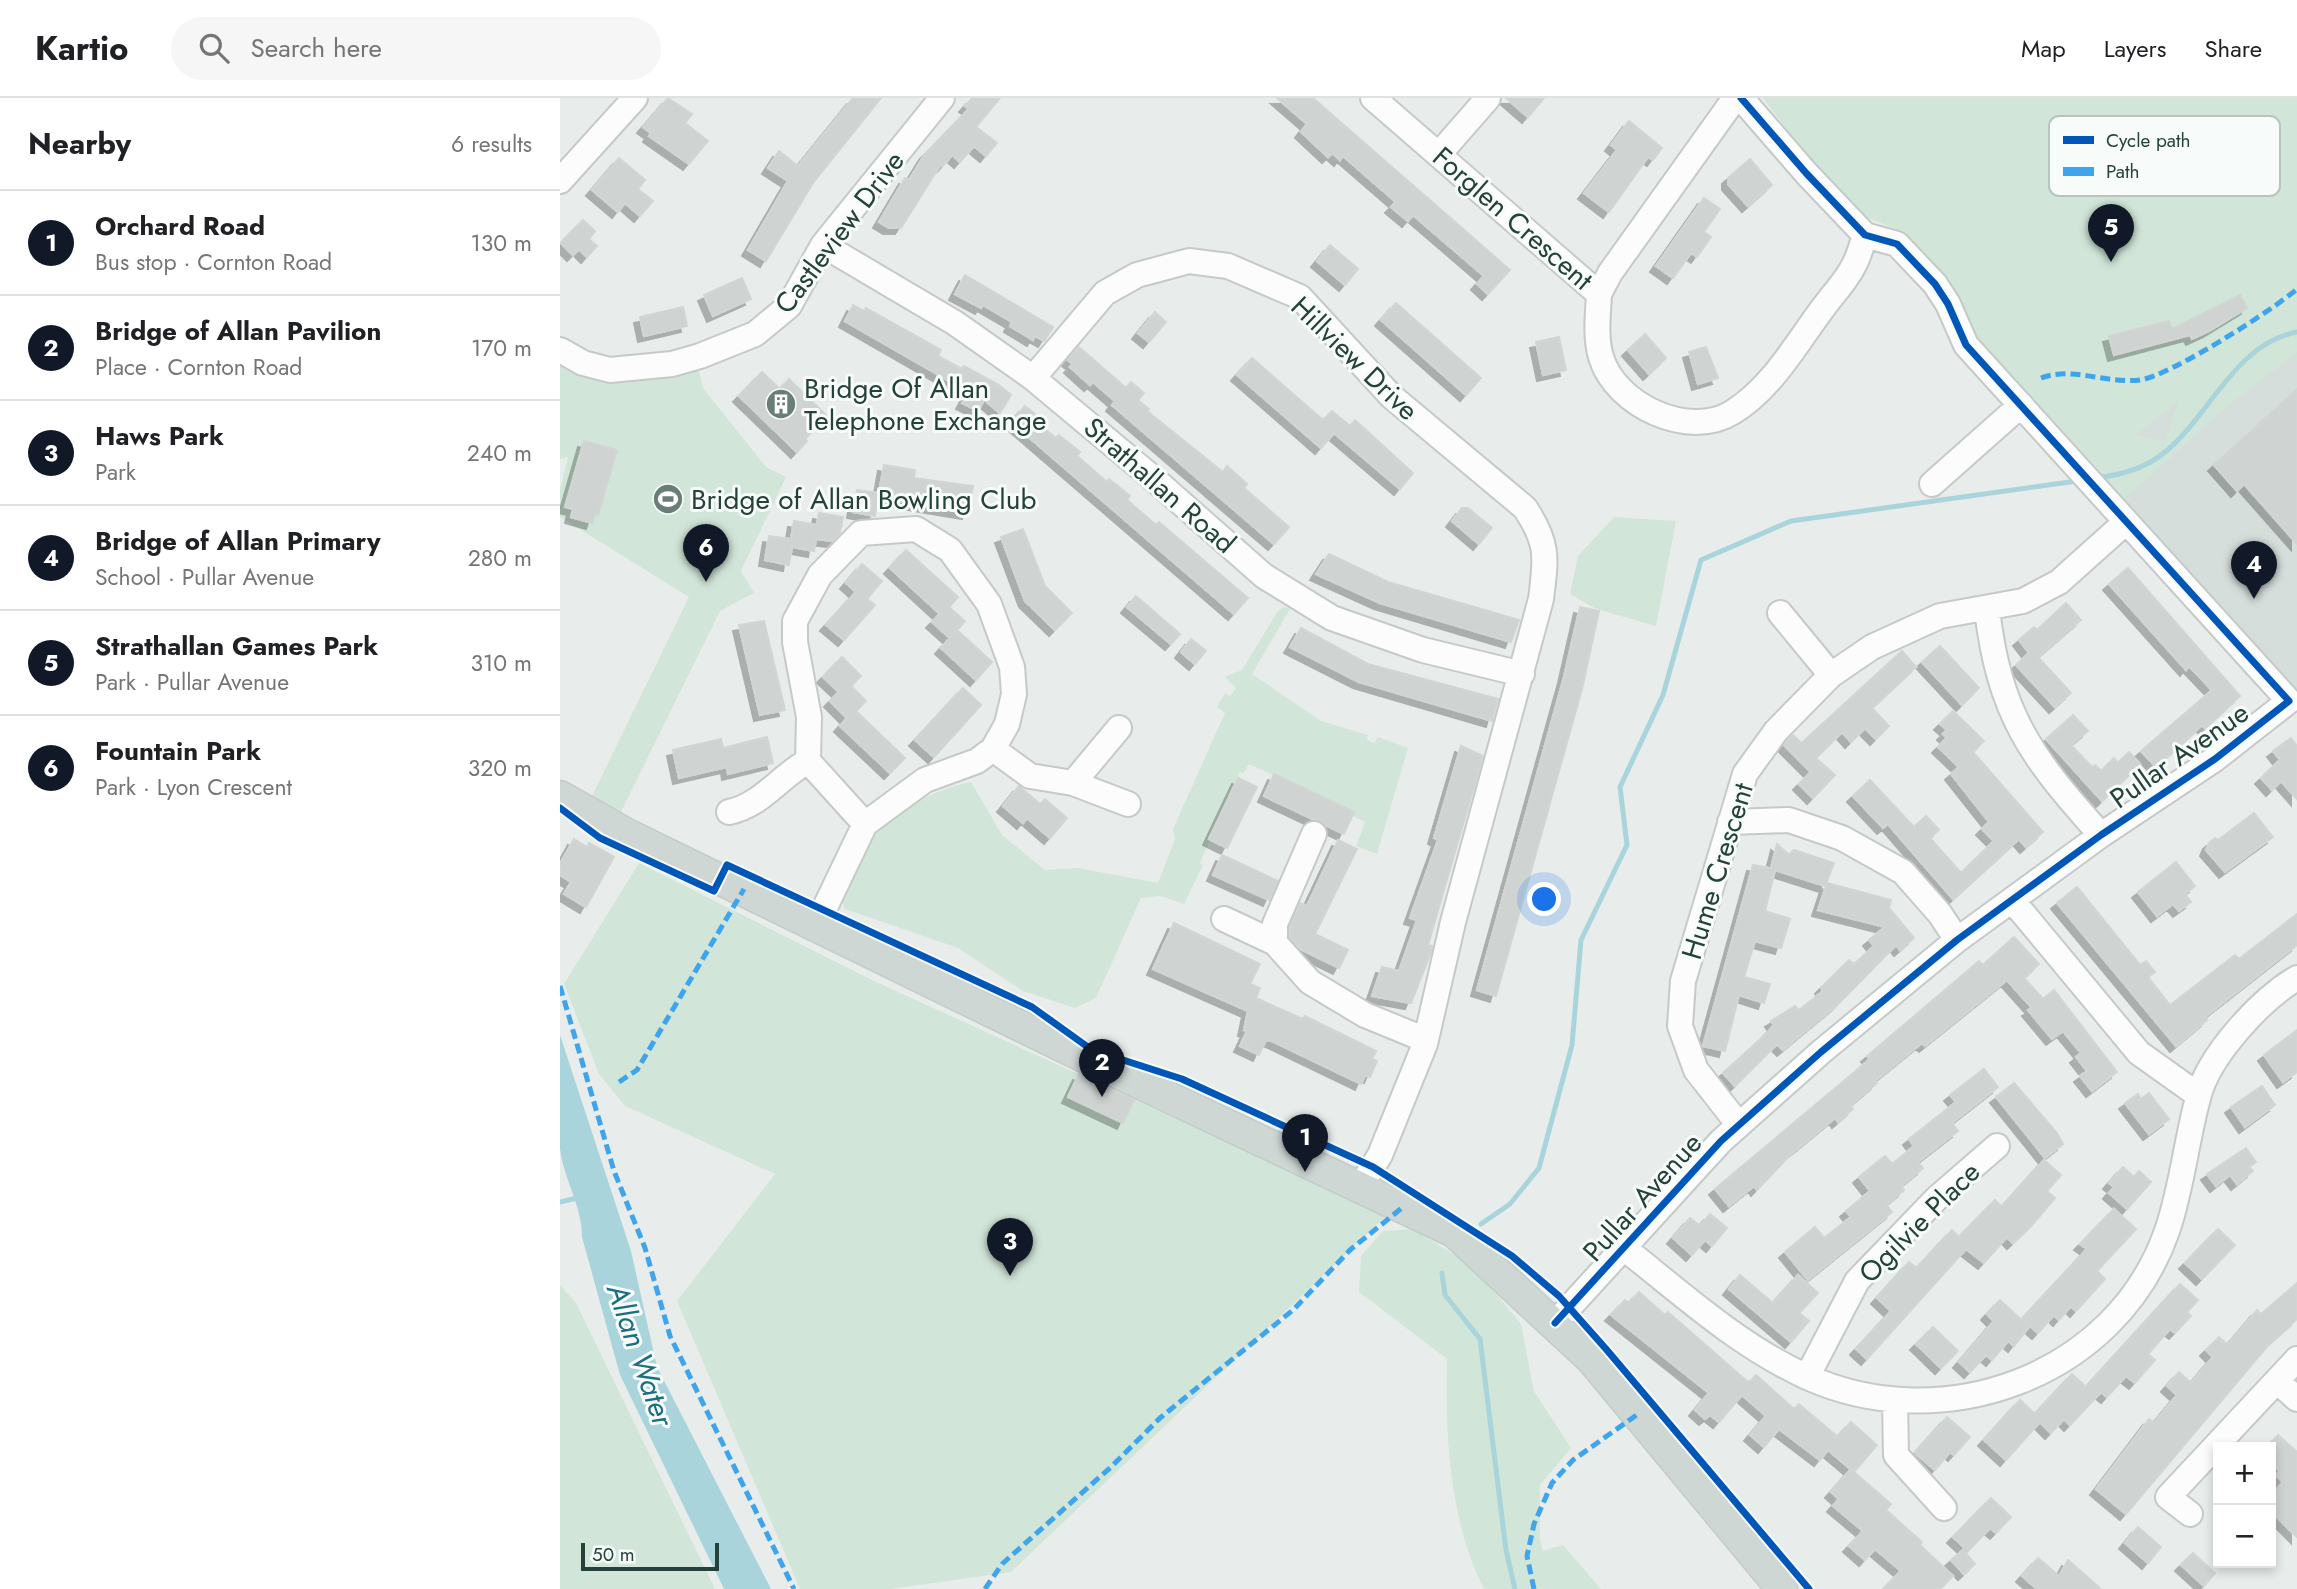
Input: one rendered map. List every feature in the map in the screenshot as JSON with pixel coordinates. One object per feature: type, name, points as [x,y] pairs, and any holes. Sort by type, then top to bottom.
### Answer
[{"type":"main road","points":[[560,796],[626,834],[817,924],[1088,1059],[1454,1232],[1555,1323],[1615,1387],[1782,1589]]},
{"type":"street","points":[[560,181],[635,98]]},
{"type":"street","name":"Castleview Drive","points":[[560,350],[583,363],[610,370],[671,363],[700,356],[755,334],[789,306],[822,245],[942,98]]},
{"type":"street","name":"Forglen Crescent","points":[[1373,98],[1440,153],[1599,294],[1597,324],[1600,356],[1607,371],[1625,393],[1653,413],[1683,421],[1707,420],[1730,414],[1760,392],[1854,265],[1865,235]]},
{"type":"street","points":[[1440,153],[1488,98]]},
{"type":"street","points":[[1599,294],[1610,273],[1735,98]]},
{"type":"street","name":"Pullar Avenue","points":[[1555,1323],[1739,1125],[1821,1052],[1957,940],[2101,835],[2293,706],[1966,345],[1948,304],[1935,284],[1897,244],[1865,235],[1806,173],[1741,98]]},
{"type":"street","name":"Strathallan Road","points":[[822,245],[955,323],[1033,378],[1125,454],[1264,576],[1332,618],[1423,649],[1522,674]]},
{"type":"street","name":"Hillview Drive","points":[[1033,378],[1105,293],[1137,275],[1189,261],[1228,266],[1300,297],[1391,396],[1525,508],[1540,531],[1546,554],[1541,599],[1453,922],[1426,1040],[1380,1155],[1360,1187]]},
{"type":"street","points":[[1932,484],[2021,405]]},
{"type":"street","name":"Hume Crescent","points":[[1739,1125],[1696,1070],[1680,1026],[1683,981],[1745,774],[1776,731],[1831,675],[1872,647],[1940,616],[2023,601],[2059,582],[2126,522]]},
{"type":"street","points":[[817,924],[865,824],[925,780],[977,761],[993,749],[1007,724],[1014,694],[1012,667],[989,604],[950,550],[916,529],[861,533],[820,575],[794,621],[808,717],[808,761],[865,824]]},
{"type":"street","points":[[1987,609],[1992,654],[2016,725],[2050,778],[2101,835]]},
{"type":"street","points":[[1780,613],[1831,675]]},
{"type":"street","points":[[1073,783],[1119,728]]},
{"type":"street","points":[[993,749],[1030,776],[1073,783],[1128,804]]},
{"type":"street","points":[[729,812],[756,803],[784,776],[808,761]]},
{"type":"street","points":[[1730,821],[1789,820],[1842,838],[1903,873],[1940,914],[1957,940]]},
{"type":"street","points":[[1275,943],[1275,924],[1314,834]]},
{"type":"street","points":[[2012,900],[2139,1053],[2198,1095]]},
{"type":"street","points":[[1224,919],[1275,943],[1310,982],[1365,1015],[1426,1040]]},
{"type":"street","points":[[1624,1248],[1759,1353],[1807,1377],[1854,1394],[1895,1401],[1981,1394],[2045,1372],[2097,1337],[2139,1290],[2166,1232],[2185,1165],[2198,1095],[2223,1049],[2275,991],[2297,978]]},
{"type":"street","name":"Ogilvie Place","points":[[1807,1377],[1857,1281],[1937,1198],[1997,1146]]},
{"type":"street","points":[[2190,1514],[2168,1497],[2297,1359]]},
{"type":"street","points":[[2278,1382],[2297,1399]]},
{"type":"street","points":[[1895,1401],[1896,1455],[1944,1508]]},
{"type":"shaded area","points":[[2297,308],[2297,699],[2094,466]]},
{"type":"green space","points":[[1763,98],[2297,98],[2297,352],[2225,408],[2123,500],[1972,336],[1956,296],[1896,229],[1847,210]],"holes":[[[2179,400],[2165,442],[2135,434]]]},
{"type":"green space","points":[[560,366],[577,374],[611,380],[645,379],[698,367],[703,388],[766,467],[786,477],[741,571],[754,593],[720,611],[620,814],[591,798],[689,597],[560,517],[560,489],[568,457],[560,459]]},
{"type":"green space","points":[[1614,517],[1676,521],[1656,626],[1596,609],[1570,594],[1578,556]]},
{"type":"green space","points":[[1284,607],[1290,609],[1252,674],[1321,721],[1368,735],[1367,740],[1374,743],[1378,737],[1408,748],[1377,854],[1356,846],[1365,822],[1353,816],[1354,812],[1249,764],[1244,773],[1240,772],[1200,863],[1203,865],[1184,904],[1161,896],[1141,898],[1096,998],[1075,1008],[1023,991],[958,948],[845,909],[841,897],[861,855],[878,832],[889,821],[929,796],[971,782],[1002,835],[1045,870],[1078,868],[1158,883],[1175,839],[1173,829],[1225,713],[1217,707],[1225,693],[1230,696],[1236,688],[1225,677],[1242,670],[1278,611]]},
{"type":"green space","points":[[639,863],[872,980],[1387,1215],[1011,1572],[891,1589],[800,1589],[677,1301],[775,1174],[625,1106],[599,1074],[564,984]]},
{"type":"green space","points":[[1413,1229],[1474,1267],[1521,1324],[1534,1391],[1571,1448],[1540,1485],[1540,1540],[1543,1551],[1563,1545],[1601,1589],[1484,1589],[1472,1562],[1456,1506],[1447,1417],[1447,1359],[1359,1292],[1361,1256],[1383,1231]]},
{"type":"green space","points":[[560,1285],[576,1303],[715,1589],[560,1589]]},
{"type":"water","name":"Allan Water","points":[[560,1035],[631,1251],[657,1367],[771,1589],[724,1589],[620,1375],[560,1149]]},
{"type":"building","points":[[668,98],[692,114],[685,123],[708,141],[689,164],[649,136],[651,133],[643,127]]},
{"type":"building","points":[[853,98],[881,98],[813,183],[766,261],[748,250],[788,181],[768,168],[779,151],[798,166]]},
{"type":"building","points":[[972,98],[1000,98],[976,127],[997,143],[986,156],[974,146],[960,162],[952,155],[943,166],[941,164],[901,228],[889,228],[879,222],[905,178],[909,180],[925,154],[969,109],[965,106]]},
{"type":"building","points":[[1277,98],[1313,98],[1510,270],[1488,294],[1477,284],[1484,276],[1413,215],[1408,221],[1391,207],[1396,202],[1343,156],[1340,160],[1332,153],[1328,157],[1301,132],[1307,124]]},
{"type":"building","points":[[1506,98],[1544,98],[1528,117]]},
{"type":"building","points":[[1629,121],[1662,148],[1653,160],[1648,157],[1609,212],[1584,193],[1617,150],[1611,145]]},
{"type":"building","points":[[619,158],[645,180],[638,189],[653,201],[640,216],[625,203],[618,212],[592,190]]},
{"type":"building","points":[[1750,159],[1772,185],[1748,206],[1728,184],[1728,178]]},
{"type":"building","points":[[1704,198],[1720,209],[1704,232],[1711,237],[1697,257],[1691,253],[1673,278],[1656,266]]},
{"type":"building","points":[[583,220],[595,231],[589,239],[597,246],[587,257],[579,249],[573,255],[561,243]]},
{"type":"building","points":[[1330,245],[1358,269],[1345,285],[1317,261]]},
{"type":"building","points":[[965,275],[1053,327],[1044,341],[1035,336],[1033,340],[1010,326],[1012,322],[983,305],[981,308],[955,294]]},
{"type":"building","points":[[742,278],[751,299],[713,316],[704,295]]},
{"type":"building","points":[[2240,295],[2247,308],[2209,331],[2192,339],[2190,335],[2114,355],[2109,336],[2169,321],[2172,329]]},
{"type":"building","points":[[1396,303],[1481,378],[1466,395],[1381,320]]},
{"type":"building","points":[[853,305],[864,311],[866,308],[941,350],[938,356],[962,369],[964,366],[999,385],[1011,395],[1000,413],[984,400],[978,411],[962,403],[968,392],[845,321]]},
{"type":"building","points":[[683,307],[687,326],[644,336],[640,317]]},
{"type":"building","points":[[1155,312],[1166,322],[1149,342],[1138,333]]},
{"type":"building","points":[[1645,334],[1666,358],[1649,374],[1628,350]]},
{"type":"building","points":[[1559,337],[1566,370],[1543,375],[1536,342]]},
{"type":"building","points":[[1079,347],[1126,388],[1131,382],[1144,393],[1138,400],[1149,409],[1147,411],[1223,472],[1227,466],[1247,484],[1244,488],[1289,527],[1274,544],[1112,405],[1115,401],[1093,382],[1090,385],[1070,367],[1073,364],[1068,360]]},
{"type":"building","points":[[1706,347],[1718,378],[1698,384],[1689,352]]},
{"type":"building","points":[[1252,358],[1323,420],[1332,411],[1350,426],[1355,420],[1413,473],[1400,489],[1334,433],[1321,448],[1237,375]]},
{"type":"building","name":"Bridge Of Allan Telephone Exchange","points":[[762,372],[780,389],[789,379],[827,416],[805,439],[807,441],[797,452],[739,396]]},
{"type":"building","points":[[2297,389],[2297,544],[2244,484],[2237,491],[2214,465]]},
{"type":"building","points":[[1025,406],[1037,416],[1034,420],[1056,438],[1059,435],[1080,452],[1077,456],[1107,482],[1109,479],[1130,496],[1127,500],[1156,525],[1159,522],[1248,598],[1234,614],[1011,422]]},
{"type":"building","name":"Bridge of Allan Bowling Club","points":[[584,441],[617,450],[598,515],[595,514],[592,523],[571,517],[573,509],[565,507]]},
{"type":"building","points":[[884,465],[915,470],[914,478],[973,486],[968,513],[878,498],[875,516],[853,512],[857,490],[879,493]]},
{"type":"building","points":[[1462,508],[1468,508],[1492,528],[1479,544],[1452,521]]},
{"type":"building","points":[[819,513],[843,517],[840,533],[832,541],[816,539],[814,551],[792,547],[789,565],[765,560],[769,536],[791,539],[794,521],[817,525]]},
{"type":"building","points":[[1023,529],[1045,586],[1072,613],[1055,630],[1025,601],[1001,537]]},
{"type":"building","points":[[906,550],[958,597],[949,607],[965,621],[950,638],[932,622],[940,614],[890,568]]},
{"type":"building","points":[[1329,554],[1388,582],[1519,620],[1511,642],[1380,603],[1316,574]]},
{"type":"building","points":[[862,564],[882,581],[867,599],[875,605],[844,640],[826,625],[856,592],[846,583]]},
{"type":"building","points":[[2128,568],[2240,696],[2205,728],[2202,725],[2156,767],[2141,751],[2212,690],[2189,666],[2186,670],[2109,584]]},
{"type":"building","points":[[1136,596],[1180,634],[1171,644],[1127,607]]},
{"type":"building","points":[[2066,603],[2081,620],[2038,657],[2071,693],[2055,707],[2016,665],[2029,653],[2019,640],[2034,627],[2037,630]]},
{"type":"building","points":[[1580,607],[1599,611],[1582,689],[1496,996],[1477,990],[1564,677]]},
{"type":"building","points":[[764,621],[785,710],[760,715],[739,625]]},
{"type":"building","points":[[1301,628],[1368,664],[1498,699],[1492,721],[1359,682],[1290,647]]},
{"type":"building","points":[[957,630],[992,662],[976,680],[941,648]]},
{"type":"building","points":[[1191,639],[1206,651],[1195,664],[1181,652]]},
{"type":"building","points":[[1940,646],[1979,688],[1962,705],[1922,662]]},
{"type":"building","points":[[1902,651],[1916,667],[1872,708],[1889,726],[1876,739],[1865,728],[1851,742],[1842,732],[1816,758],[1835,775],[1813,798],[1799,784],[1811,772],[1784,745],[1793,735],[1801,743]]},
{"type":"building","points":[[842,657],[861,676],[851,686],[866,701],[856,711],[905,758],[890,773],[840,726],[847,718],[830,701],[839,692],[823,677]]},
{"type":"building","points":[[963,688],[981,705],[934,757],[915,740]]},
{"type":"building","points":[[1953,711],[1984,741],[1973,752],[2043,832],[2026,847],[2019,839],[1953,899],[1888,824],[1883,828],[1853,796],[1870,780],[1914,827],[1926,816],[1939,830],[1930,838],[1961,873],[1994,841],[1982,829],[1989,822],[1951,774],[1959,767],[1938,747],[1947,738],[1943,734],[1947,730],[1940,724]]},
{"type":"building","points":[[2073,715],[2088,731],[2071,745],[2092,767],[2095,765],[2101,771],[2114,758],[2118,763],[2129,752],[2140,764],[2102,801],[2046,739]]},
{"type":"building","points":[[767,737],[773,763],[728,774],[727,767],[679,778],[673,750],[721,739],[723,748]]},
{"type":"building","points":[[2291,738],[2297,746],[2297,799],[2281,781],[2272,790],[2261,778],[2280,760],[2273,751]]},
{"type":"building","points":[[1461,746],[1483,756],[1428,945],[1432,946],[1431,952],[1411,1003],[1372,996],[1382,967],[1399,971],[1417,920],[1410,918],[1438,840],[1434,838]]},
{"type":"building","points":[[1274,774],[1354,812],[1344,834],[1264,796]]},
{"type":"building","points":[[1238,778],[1257,787],[1227,848],[1209,839]]},
{"type":"building","points":[[1019,786],[1040,804],[1045,799],[1067,818],[1050,838],[1027,818],[1023,823],[1003,806]]},
{"type":"building","points":[[2254,813],[2273,837],[2225,872],[2206,850],[2209,843],[2215,838],[2218,840]]},
{"type":"building","points":[[574,839],[587,847],[589,843],[614,857],[586,907],[564,894],[571,882],[560,875],[560,864]]},
{"type":"building","points":[[1338,840],[1357,849],[1315,934],[1348,950],[1339,968],[1300,949],[1290,937],[1290,927],[1300,903],[1307,906]]},
{"type":"building","points":[[1777,844],[1789,855],[1794,850],[1834,863],[1825,886],[1775,870],[1765,911],[1790,919],[1781,948],[1755,941],[1744,977],[1770,984],[1764,1003],[1739,995],[1725,1051],[1703,1046],[1753,865],[1774,869],[1771,868]]},
{"type":"building","points":[[1222,855],[1278,881],[1269,900],[1213,875]]},
{"type":"building","points":[[2176,862],[2195,886],[2185,894],[2191,902],[2179,911],[2173,904],[2157,916],[2138,892]]},
{"type":"building","points":[[1827,883],[1891,900],[1889,908],[1914,938],[1900,950],[1896,945],[1837,1005],[1783,1050],[1777,1044],[1735,1086],[1723,1073],[1767,1033],[1774,1025],[1771,1021],[1795,1006],[1799,1010],[1823,991],[1821,988],[1849,960],[1854,964],[1874,946],[1869,940],[1885,927],[1818,910]]},
{"type":"building","points":[[2077,887],[2140,965],[2146,961],[2155,972],[2148,977],[2170,1005],[2235,955],[2239,959],[2297,914],[2297,945],[2205,1017],[2207,1020],[2176,1046],[2057,903]]},
{"type":"building","points":[[1174,923],[1260,964],[1250,984],[1260,988],[1256,998],[1303,1019],[1305,1016],[1376,1051],[1372,1059],[1377,1061],[1370,1077],[1365,1075],[1361,1084],[1272,1041],[1266,1040],[1259,1055],[1240,1046],[1247,1031],[1244,1030],[1248,1011],[1153,969]]},
{"type":"building","points":[[2014,937],[2039,964],[2024,978],[2043,999],[2054,990],[2117,1072],[2092,1091],[2080,1076],[2087,1071],[2076,1057],[2081,1053],[2063,1031],[2052,1039],[2028,1010],[2032,1008],[2007,980],[1925,1046],[1922,1043],[1875,1081],[1877,1083],[1850,1106],[1853,1109],[1838,1122],[1835,1118],[1791,1154],[1757,1190],[1754,1186],[1729,1206],[1715,1189],[1870,1059],[1867,1056],[1979,961],[1983,965]]},
{"type":"building","points":[[2297,1030],[2297,1072],[2283,1082],[2264,1055]]},
{"type":"building","points":[[1984,1069],[1998,1087],[1952,1123],[1958,1131],[1918,1162],[1923,1168],[1901,1186],[1904,1190],[1886,1205],[1892,1212],[1808,1280],[1785,1252],[1815,1227],[1824,1238],[1851,1217],[1846,1211],[1870,1191],[1859,1177],[1885,1156],[1892,1164],[1914,1146],[1909,1139],[1956,1102],[1950,1095]]},
{"type":"building","points":[[1079,1074],[1134,1100],[1123,1123],[1068,1097]]},
{"type":"building","points":[[2014,1083],[2057,1133],[2063,1144],[2045,1158],[1996,1097]]},
{"type":"building","points":[[2262,1086],[2275,1105],[2245,1127],[2231,1107]]},
{"type":"building","points":[[2149,1093],[2169,1119],[2149,1134],[2125,1103],[2138,1094],[2141,1099]]},
{"type":"building","points":[[2246,1148],[2256,1162],[2249,1167],[2253,1171],[2237,1184],[2230,1175],[2216,1186],[2207,1174]]},
{"type":"building","points":[[2044,1160],[2061,1175],[2047,1191],[2055,1198],[2033,1224],[2013,1243],[2007,1237],[1984,1263],[1966,1249],[1867,1359],[1856,1349],[1891,1311],[1877,1298],[1909,1262],[1917,1268],[1952,1230],[1959,1237],[1995,1200],[2002,1207]]},
{"type":"building","points":[[2123,1167],[2134,1177],[2139,1171],[2151,1182],[2127,1209],[2109,1193],[2114,1187],[2109,1183]]},
{"type":"building","points":[[2114,1209],[2136,1229],[2097,1271],[2105,1279],[2076,1311],[2071,1306],[2059,1320],[2054,1315],[2038,1333],[2022,1319],[2087,1249],[2080,1244]]},
{"type":"building","points":[[1710,1214],[1727,1228],[1712,1246],[1705,1240],[1692,1255],[1673,1238],[1690,1218],[1700,1226]]},
{"type":"building","points":[[2218,1229],[2235,1245],[2202,1279],[2185,1263]]},
{"type":"building","points":[[1740,1275],[1773,1303],[1798,1275],[1818,1293],[1799,1313],[1809,1321],[1791,1342],[1729,1289]]},
{"type":"building","points":[[2297,1283],[2297,1319],[2270,1343],[2126,1514],[2096,1489],[2149,1419],[2154,1423],[2177,1395],[2167,1386],[2179,1372],[2191,1383],[2213,1357],[2206,1350],[2219,1337],[2228,1345],[2257,1310],[2261,1314]]},
{"type":"building","points":[[2180,1284],[2198,1300],[2187,1312],[2191,1316],[2175,1333],[2170,1329],[2148,1354],[2155,1360],[2135,1383],[2126,1376],[2107,1397],[2101,1392],[2070,1425],[2064,1419],[2051,1433],[2040,1422],[2006,1460],[1984,1440],[2020,1400],[2035,1414],[2072,1374],[2086,1387]]},
{"type":"building","points":[[1639,1292],[1665,1315],[1668,1312],[1749,1383],[1756,1375],[1794,1409],[1799,1404],[1838,1437],[1851,1422],[1877,1445],[1854,1472],[1891,1504],[1886,1510],[1922,1542],[1920,1545],[1953,1576],[1940,1589],[1883,1589],[1901,1571],[1875,1549],[1865,1560],[1849,1546],[1863,1531],[1833,1506],[1839,1499],[1831,1492],[1851,1469],[1828,1450],[1820,1460],[1779,1429],[1764,1447],[1750,1435],[1766,1416],[1742,1395],[1719,1422],[1710,1415],[1705,1419],[1695,1410],[1709,1393],[1611,1315],[1625,1300],[1629,1303]]},
{"type":"building","points":[[2000,1300],[2029,1327],[2014,1346],[2008,1341],[1992,1360],[1986,1355],[1970,1372],[1959,1362],[1994,1321],[1987,1314]]},
{"type":"building","points":[[1933,1327],[1958,1351],[1941,1368],[1916,1344]]},
{"type":"building","points":[[1947,1417],[1970,1437],[1954,1455],[1950,1452],[1935,1470],[1915,1453]]},
{"type":"building","points":[[2278,1435],[2297,1452],[2297,1537],[2276,1516],[2276,1490],[2283,1482],[2276,1475],[2280,1471],[2276,1467],[2276,1442],[2272,1442]]},
{"type":"building","points":[[1991,1498],[2011,1517],[1996,1533],[1990,1528],[1968,1551],[1953,1537]]},
{"type":"building","points":[[2138,1527],[2161,1547],[2148,1563],[2125,1543]]},
{"type":"building","points":[[1963,1550],[1975,1564],[1964,1574],[1951,1560]]},
{"type":"building","points":[[2193,1553],[2215,1573],[2204,1586],[2181,1565]]},
{"type":"building","points":[[2038,1558],[2059,1576],[2068,1560],[2101,1589],[2037,1589],[2022,1576]]},
{"type":"waterway","points":[[2097,478],[2136,469],[2169,449],[2253,353],[2273,340],[2297,332]]},
{"type":"waterway","points":[[1481,1224],[1510,1204],[1539,1168],[1572,1045],[1581,940],[1627,845],[1620,787],[1663,695],[1701,560],[1791,521],[2077,481]]},
{"type":"waterway","points":[[560,1202],[577,1198]]},
{"type":"waterway","points":[[1442,1273],[1445,1295],[1480,1339],[1506,1550],[1515,1589]]},
{"type":"marked path","points":[[2041,378],[2077,374],[2127,381],[2154,376],[2221,341],[2297,289]]},
{"type":"marked path","points":[[619,1082],[637,1070],[744,889]]},
{"type":"marked path","points":[[560,986],[614,1171],[645,1248],[670,1336],[794,1589]]},
{"type":"marked path","points":[[985,1589],[1002,1564],[1111,1467],[1160,1418],[1293,1310],[1350,1250],[1403,1207]]},
{"type":"marked path","points":[[1534,1589],[1527,1556],[1534,1524],[1552,1483],[1573,1460],[1638,1414]]},
{"type":"cycle path","points":[[1555,1323],[1721,1141],[1821,1052],[1957,940],[2101,835],[2215,759],[2289,701],[1966,345],[1948,304],[1935,284],[1897,244],[1865,235],[1806,173],[1741,98]]},
{"type":"cycle path","points":[[560,808],[600,838],[714,891],[727,865],[1032,1007],[1092,1050],[1182,1079],[1373,1167],[1512,1256],[1559,1296],[1809,1589]]},
{"type":"place","name":"Strathallan Games Park","points":[[2111,262]]},
{"type":"place","name":"Bridge Of Allan Telephone Exchange","points":[[781,404]]},
{"type":"place","name":"Bridge of Allan Bowling Club","points":[[668,499]]},
{"type":"place","name":"Fountain Park","points":[[706,582]]},
{"type":"place","name":"Bridge of Allan Primary","points":[[2254,599]]},
{"type":"place","name":"Bridge of Allan Pavilion","points":[[1102,1097]]},
{"type":"place","name":"Orchard Road","points":[[1305,1172]]},
{"type":"place","name":"Haws Park","points":[[1010,1276]]}]
